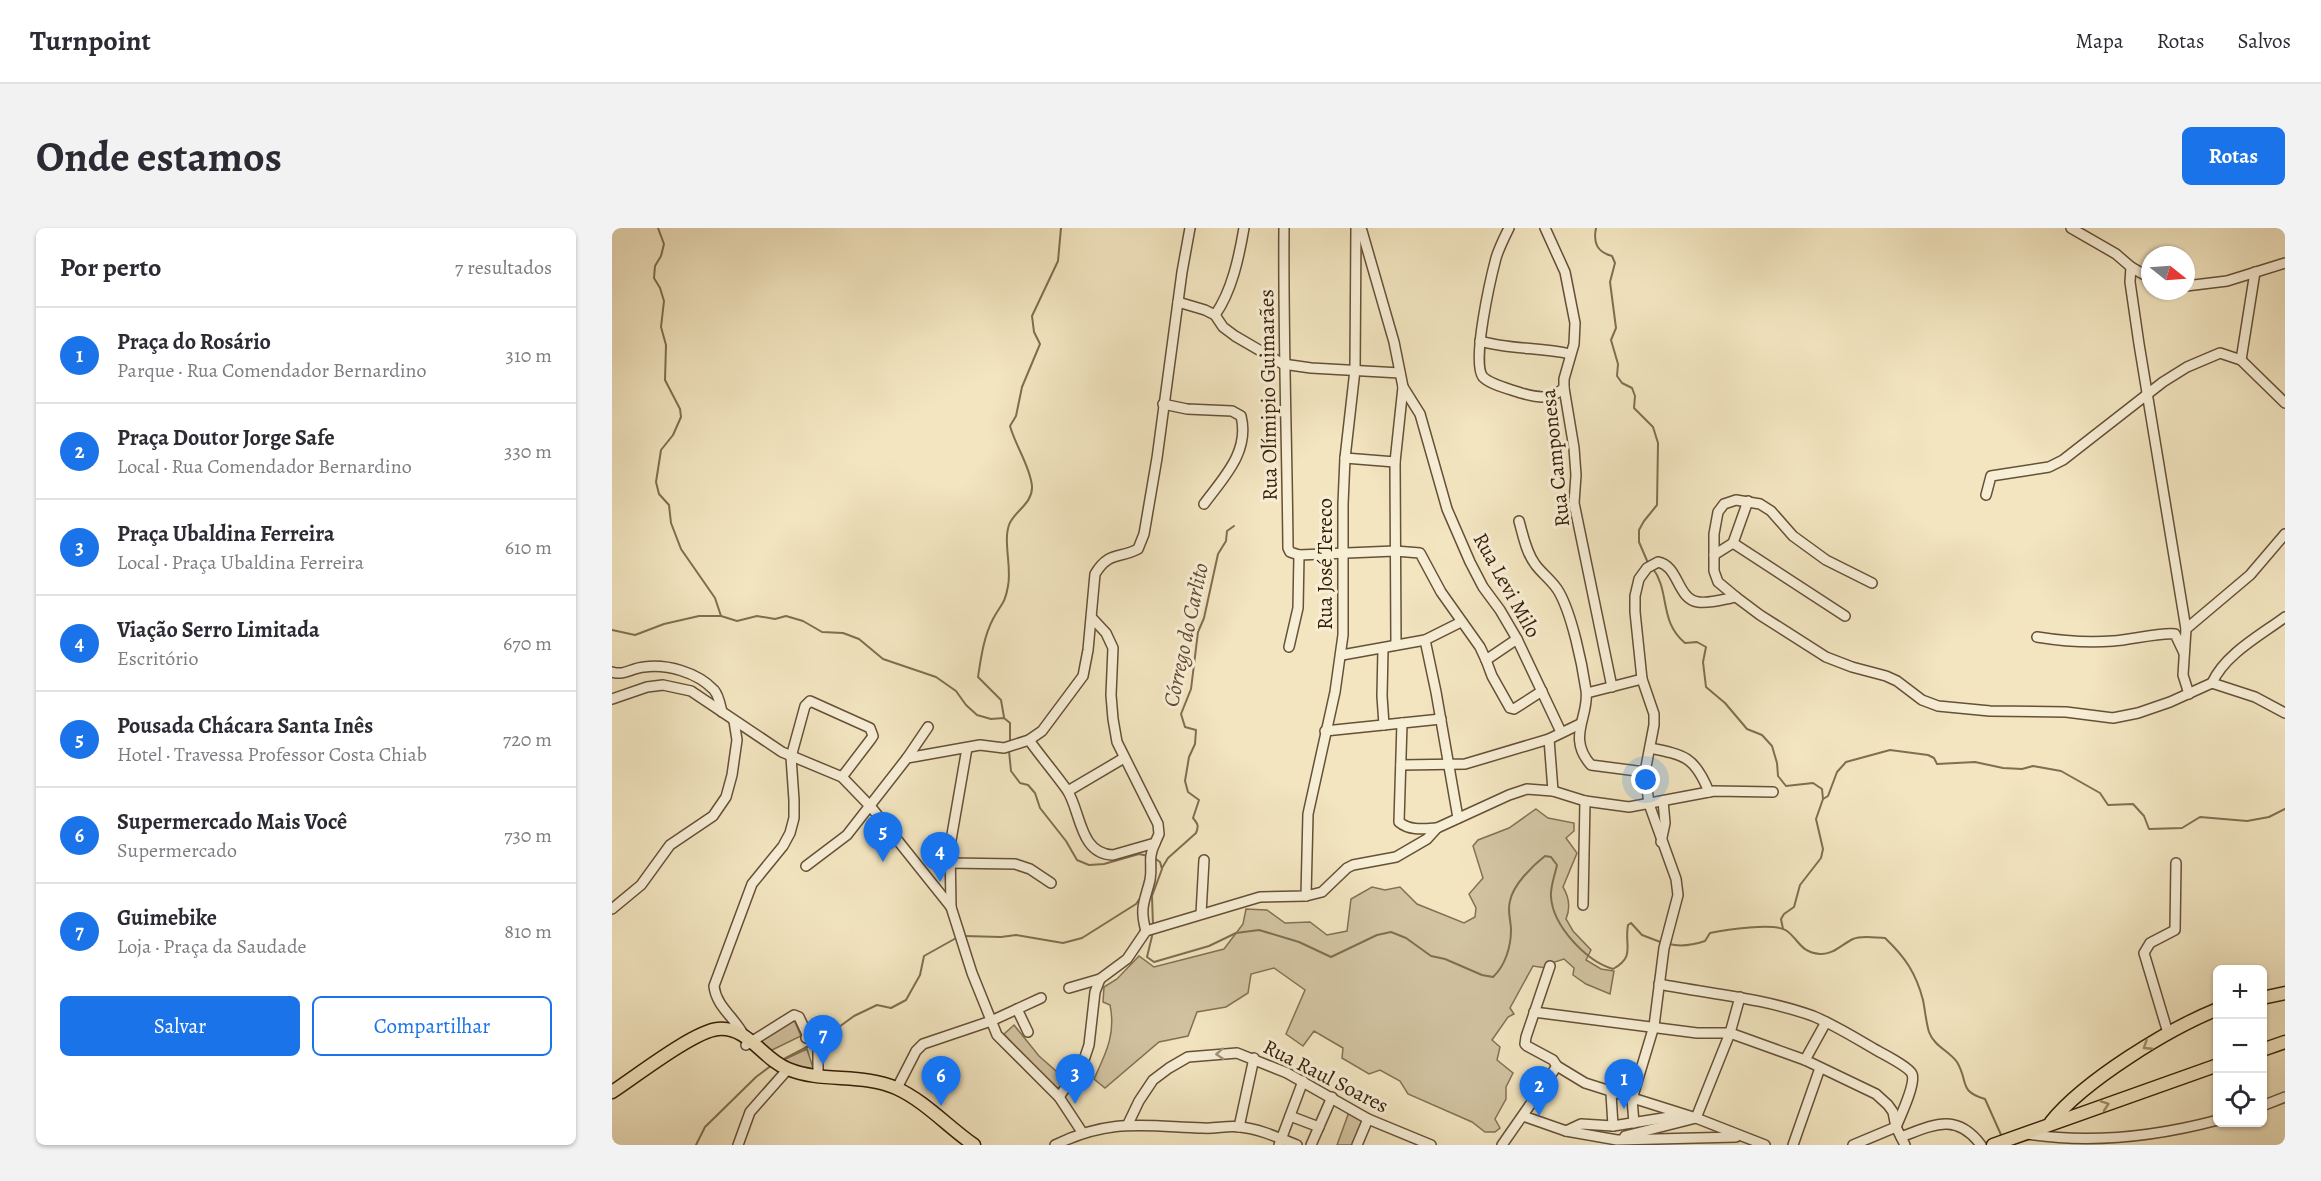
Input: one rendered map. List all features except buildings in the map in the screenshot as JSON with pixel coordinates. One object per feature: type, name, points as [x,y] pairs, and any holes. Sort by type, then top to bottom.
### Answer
[{"type":"main road","points":[[2267,997],[2285,993]]},
{"type":"main road","points":[[2049,1125],[2079,1094],[2168,1033],[2213,1011]]},
{"type":"main road","points":[[612,1092],[706,1032],[719,1029],[734,1030],[779,1064],[818,1076],[869,1081],[897,1088],[926,1107],[974,1145]]},
{"type":"main road","points":[[612,1100],[709,1039],[720,1036],[750,1042]]},
{"type":"main road","points":[[2267,1048],[2285,1042]]},
{"type":"main road","points":[[1994,1145],[2213,1066]]},
{"type":"street","points":[[907,758],[980,745],[1008,747],[1029,740],[1042,731],[1054,717],[1083,676],[1092,618],[1092,589],[1095,574],[1101,564],[1109,558],[1135,551],[1141,546],[1157,458],[1190,228]]},
{"type":"street","points":[[1215,315],[1226,296],[1241,247],[1244,228]]},
{"type":"street","name":"Rua Olímipio Guimarães","points":[[1284,228],[1283,364],[1288,472],[1288,548],[1293,554],[1299,555]]},
{"type":"street","points":[[1509,228],[1497,255],[1480,341],[1478,363],[1480,371],[1488,380],[1512,390],[1543,398],[1551,397],[1564,388]]},
{"type":"street","name":"Rua Camponesa","points":[[1545,228],[1565,272],[1575,323],[1564,388],[1574,448],[1575,503],[1612,687]]},
{"type":"street","points":[[2071,228],[2116,254],[2141,273]]},
{"type":"street","points":[[1359,229],[1394,342],[1403,387],[1395,462],[1396,645]]},
{"type":"street","name":"Rua José Tereco","points":[[1306,897],[1308,814],[1342,655],[1345,458],[1355,370],[1359,229]]},
{"type":"street","points":[[2195,285],[2227,280],[2285,263]]},
{"type":"street","points":[[2131,267],[2130,282],[2147,395],[2166,498],[2171,547],[2186,629],[2183,675],[2189,694]]},
{"type":"street","points":[[2241,360],[2255,272]]},
{"type":"street","points":[[1178,302],[1215,315],[1223,327],[1235,336],[1283,364],[1311,368],[1400,373]]},
{"type":"street","points":[[1480,341],[1502,346],[1536,348],[1570,354]]},
{"type":"street","points":[[1986,495],[1989,479],[1994,474],[2042,468],[2063,460],[2187,367],[2220,353],[2241,360],[2285,403]]},
{"type":"street","name":"Rua Levi Milo","points":[[1403,387],[1420,414],[1447,509],[1470,562],[1517,639],[1561,732]]},
{"type":"street","points":[[1163,404],[1188,409],[1232,411],[1241,416],[1242,438],[1237,459],[1226,478],[1204,504]]},
{"type":"street","points":[[1345,458],[1395,462]]},
{"type":"street","points":[[1872,583],[1826,560],[1793,536],[1771,511],[1760,504],[1736,500],[1724,504],[1718,512],[1714,534],[1715,578],[1736,597],[1826,657],[1886,676],[1897,681],[1922,700],[1938,706],[1990,711],[2066,712],[2113,718],[2138,713],[2189,694],[2212,682],[2217,672],[2234,655],[2285,617]]},
{"type":"street","points":[[1714,555],[1733,543],[1748,501]]},
{"type":"street","points":[[1519,521],[1533,562],[1553,583],[1562,598],[1587,693],[1580,724],[1582,751],[1591,765],[1645,772]]},
{"type":"street","points":[[2186,629],[2250,575],[2285,534]]},
{"type":"street","points":[[1733,543],[1845,616]]},
{"type":"street","points":[[1289,647],[1298,608],[1299,555],[1415,551],[1423,556],[1441,592],[1480,647],[1492,676],[1510,708],[1514,709],[1542,691]]},
{"type":"street","points":[[1634,1123],[1632,1099],[1654,1026],[1665,943],[1678,895],[1678,888],[1649,804],[1645,772],[1654,714],[1642,679],[1638,655],[1635,596],[1639,579],[1647,568],[1658,562],[1667,566],[1691,600],[1707,602],[1736,597]]},
{"type":"street","points":[[1092,618],[1106,633],[1113,648],[1113,719],[1117,742],[1158,824],[1157,839],[1149,855],[1150,878],[1144,898],[1152,929]]},
{"type":"street","points":[[1342,655],[1425,640],[1461,622]]},
{"type":"street","points":[[2037,637],[2056,640],[2112,641],[2167,633],[2175,634],[2184,655]]},
{"type":"street","points":[[1486,660],[1517,639]]},
{"type":"street","points":[[1425,640],[1458,818]]},
{"type":"street","points":[[1383,649],[1384,725]]},
{"type":"street","points":[[612,672],[622,674],[646,667],[675,669],[695,677],[714,690],[722,712]]},
{"type":"street","points":[[1587,693],[1642,679]]},
{"type":"street","points":[[2212,682],[2254,697],[2285,713]]},
{"type":"street","points":[[612,699],[647,687],[670,686],[691,691],[791,757],[842,777],[871,807],[951,907]]},
{"type":"street","points":[[806,1038],[807,1034],[799,1017],[794,1015],[750,1042],[717,1000],[714,986],[752,884],[783,846],[790,833],[794,818],[791,757],[805,706],[810,701],[870,728],[872,731],[871,739],[842,777]]},
{"type":"street","points":[[1325,731],[1441,720]]},
{"type":"street","points":[[612,909],[641,885],[670,845],[713,816],[726,797],[737,740],[734,721]]},
{"type":"street","points":[[1402,723],[1397,815],[1399,822],[1405,827],[1415,829],[1437,828]]},
{"type":"street","points":[[1401,765],[1466,764],[1550,739],[1580,724]]},
{"type":"street","points":[[806,866],[842,840],[871,807],[928,728]]},
{"type":"street","points":[[1550,739],[1553,791]]},
{"type":"street","points":[[1029,740],[1045,764],[1068,791],[1083,832],[1092,846],[1107,855],[1113,855],[1157,839]]},
{"type":"street","points":[[967,748],[950,846],[951,907],[997,1035],[1059,1097],[1082,1132]]},
{"type":"street","points":[[1650,748],[1688,758],[1701,772],[1709,792]]},
{"type":"street","points":[[1068,791],[1124,758]]},
{"type":"street","points":[[1069,988],[1100,979],[1127,959],[1152,929],[1260,897],[1306,897],[1322,892],[1347,868],[1396,857],[1427,839],[1437,828],[1527,789],[1553,791],[1585,801],[1629,807],[1709,792],[1773,792]]},
{"type":"street","points":[[1583,906],[1585,801]]},
{"type":"street","points":[[1661,842],[1665,823],[1663,801]]},
{"type":"street","points":[[1414,848],[1415,829]]},
{"type":"street","points":[[1202,914],[1204,860]]},
{"type":"street","points":[[949,863],[1015,864],[1030,869],[1051,883]]},
{"type":"street","points":[[2168,1033],[2144,953],[2150,943],[2175,930],[2176,863]]},
{"type":"street","points":[[1550,966],[1525,1044],[1553,1060],[1557,1066],[1585,1083],[1696,1118],[1765,1145]]},
{"type":"street","points":[[1059,1097],[1083,1063],[1089,1046],[1095,992],[1100,979]]},
{"type":"street","points":[[1659,984],[1786,1007],[1826,1022],[1888,1056],[1912,1075],[1909,1095],[1896,1127],[1853,1145]]},
{"type":"street","points":[[1696,1118],[1730,1033],[1740,997]]},
{"type":"street","points":[[897,1088],[916,1051],[923,1044],[991,1021],[1041,998]]},
{"type":"street","points":[[1017,1009],[1028,1032]]},
{"type":"street","points":[[1534,1012],[1697,1033],[1730,1033],[1805,1060],[1876,1094],[1888,1104],[1893,1112],[1896,1127],[1903,1141],[1946,1123],[1970,1131],[1981,1145]]},
{"type":"street","points":[[1805,1060],[1826,1022]]},
{"type":"street","points":[[818,1048],[818,1076]]},
{"type":"street","name":"Rua Raul Soares","points":[[1128,1124],[1138,1101],[1153,1080],[1188,1057],[1237,1053],[1254,1058],[1303,1081],[1368,1119],[1417,1143],[1431,1145]]},
{"type":"street","points":[[1239,1126],[1254,1058]]},
{"type":"street","points":[[738,1145],[750,1112],[767,1090],[779,1064]]},
{"type":"street","points":[[1502,1145],[1557,1066]]},
{"type":"street","points":[[1793,1145],[1820,1068]]},
{"type":"street","points":[[1280,1142],[1303,1081]]},
{"type":"street","points":[[1611,1093],[1613,1126]]},
{"type":"street","points":[[1311,1145],[1332,1097]]},
{"type":"street","points":[[2267,1104],[2285,1097]]},
{"type":"street","points":[[1566,1131],[1581,1124],[1613,1126],[1683,1114]]},
{"type":"street","points":[[1290,1116],[1319,1127]]},
{"type":"street","points":[[1523,1116],[1566,1131],[1616,1142],[1741,1137]]},
{"type":"street","points":[[1616,1142],[1696,1118]]},
{"type":"street","points":[[1357,1145],[1368,1119]]},
{"type":"street","points":[[2021,1135],[2093,1140],[2177,1131],[2213,1121]]},
{"type":"street","points":[[1055,1145],[1082,1132],[1128,1124],[1207,1128],[1239,1126],[1280,1142],[1298,1145]]},
{"type":"street","points":[[2049,1125],[2055,1138]]},
{"type":"street","points":[[2152,1134],[2153,1145]]},
{"type":"shaded area","points":[[1536,809],[1548,818],[1574,823],[1574,831],[1566,838],[1577,853],[1563,887],[1569,902],[1566,919],[1573,931],[1591,950],[1586,960],[1601,969],[1614,971],[1610,994],[1586,984],[1573,975],[1574,968],[1564,959],[1548,964],[1546,968],[1533,966],[1510,1008],[1514,1014],[1508,1017],[1492,1040],[1500,1047],[1497,1060],[1513,1073],[1506,1087],[1506,1099],[1495,1119],[1500,1128],[1495,1132],[1485,1132],[1472,1122],[1408,1094],[1400,1081],[1380,1070],[1369,1074],[1342,1058],[1343,1048],[1314,1031],[1303,1046],[1286,1034],[1305,990],[1274,968],[1251,974],[1248,993],[1226,1007],[1197,1012],[1188,1036],[1159,1042],[1105,1088],[1094,1079],[1106,1052],[1112,1025],[1110,1005],[1103,1002],[1104,987],[1117,979],[1139,956],[1154,967],[1224,949],[1243,924],[1246,909],[1267,910],[1285,923],[1310,922],[1327,935],[1347,931],[1351,899],[1372,887],[1385,890],[1400,887],[1417,904],[1464,923],[1475,917],[1476,908],[1469,894],[1483,878],[1473,846],[1478,840],[1509,828]]},
{"type":"shaded area","points":[[794,1020],[801,1036],[768,1052],[760,1039]]},
{"type":"shaded area","points":[[1014,1025],[1039,1056],[1065,1079],[1058,1091],[1004,1034]]},
{"type":"shaded area","points":[[807,1049],[814,1071],[781,1061]]},
{"type":"shaded area","points":[[1349,1112],[1363,1121],[1353,1145],[1337,1145]]},
{"type":"waterway","points":[[658,228],[664,244],[655,266],[654,278],[664,301],[661,327],[666,345],[665,380],[680,409],[681,417],[673,435],[661,450],[656,482],[659,494],[669,505],[671,523],[681,549],[715,598],[721,616]]},
{"type":"waterway","points":[[1004,717],[1001,700],[978,677],[987,632],[1007,592],[1009,525],[1032,492],[1029,471],[1010,426],[1016,416],[1022,387],[1040,344],[1034,332],[1032,316],[1058,261],[1061,228]]},
{"type":"waterway","points":[[1596,228],[1597,246],[1612,256],[1615,263],[1610,282],[1616,328],[1611,340],[1618,364],[1617,376],[1622,383],[1632,388],[1635,396],[1634,408],[1653,427],[1658,443],[1657,505],[1639,530],[1639,542],[1648,563]]},
{"type":"waterway","name":"Córrego do Carlito","points":[[1162,868],[1168,858],[1198,829],[1193,818],[1199,800],[1188,792],[1185,781],[1189,757],[1195,744],[1196,730],[1185,727],[1181,714],[1191,689],[1198,632],[1204,618],[1218,554],[1226,541],[1227,531],[1234,526]]},
{"type":"waterway","points":[[1652,567],[1658,576],[1671,625],[1677,634],[1685,643],[1697,642],[1706,647],[1703,662],[1706,687],[1725,703],[1747,729],[1762,735],[1772,746],[1778,776],[1786,786],[1813,783],[1822,789],[1823,799],[1816,819],[1823,849],[1821,858],[1800,885],[1794,907],[1781,919],[1783,929]]},
{"type":"waterway","points":[[612,630],[635,635],[664,624],[699,616],[721,616],[737,621],[757,616],[775,619],[786,616],[803,621],[822,632],[843,633],[859,639],[883,659],[936,677],[956,691],[977,715],[991,719],[1004,718],[1010,723],[1010,742]]},
{"type":"waterway","points":[[1823,799],[1828,796],[1837,772],[1846,762],[1890,750],[1928,755],[1934,758],[1937,764],[1975,762],[2003,768],[2022,769],[2033,766],[2061,771],[2100,793],[2108,805],[2133,804],[2144,816],[2149,829],[2182,828],[2200,817],[2247,821],[2269,817],[2285,809]]},
{"type":"waterway","points":[[1009,751],[1011,771],[1020,783],[1028,785],[1035,793],[1040,808],[1066,841],[1077,860],[1089,865],[1104,864],[1139,854],[1148,856]]},
{"type":"waterway","points":[[1153,932],[1147,957],[1154,962],[1209,946],[1236,933],[1259,930],[1299,942],[1331,957],[1377,935],[1391,932],[1406,938],[1431,956],[1493,977],[1504,962],[1510,943],[1509,905],[1512,895],[1524,876],[1545,856],[1551,857],[1557,865],[1551,897],[1558,919],[1573,941],[1592,958],[1613,969],[1620,964],[1627,955],[1627,932],[1628,925],[1631,923],[1642,935],[1663,943]]},
{"type":"waterway","points":[[1153,857],[1160,862],[1162,869],[1152,896],[1153,926]]},
{"type":"waterway","points":[[964,936],[1016,935],[1063,943],[1082,938],[1136,904],[1141,897]]},
{"type":"waterway","points":[[1669,944],[1692,944],[1705,941],[1710,933],[1761,927],[1781,928],[1808,951],[1820,954],[1833,951],[1857,938],[1885,938],[1904,959],[1913,974],[1923,1000],[1931,1037],[1957,1062],[1967,1089],[1985,1099],[2002,1137]]},
{"type":"waterway","points":[[782,1060],[824,1038],[854,1016],[877,1005],[891,1008],[906,1000],[920,975],[924,956],[958,937]]},
{"type":"waterway","points":[[696,1145],[705,1127],[756,1077],[772,1065]]},
{"type":"place","name":"Pousada Chácara Santa Inês","points":[[883,862]]},
{"type":"place","name":"Viação Serro Limitada","points":[[940,882]]},
{"type":"place","name":"Guimebike","points":[[823,1065]]},
{"type":"place","name":"Praça Ubaldina Ferreira","points":[[1075,1104]]},
{"type":"place","name":"Supermercado Mais Você","points":[[941,1106]]},
{"type":"place","name":"Praça do Rosário","points":[[1624,1109]]},
{"type":"place","name":"Praça Doutor Jorge Safe","points":[[1539,1116]]}]
